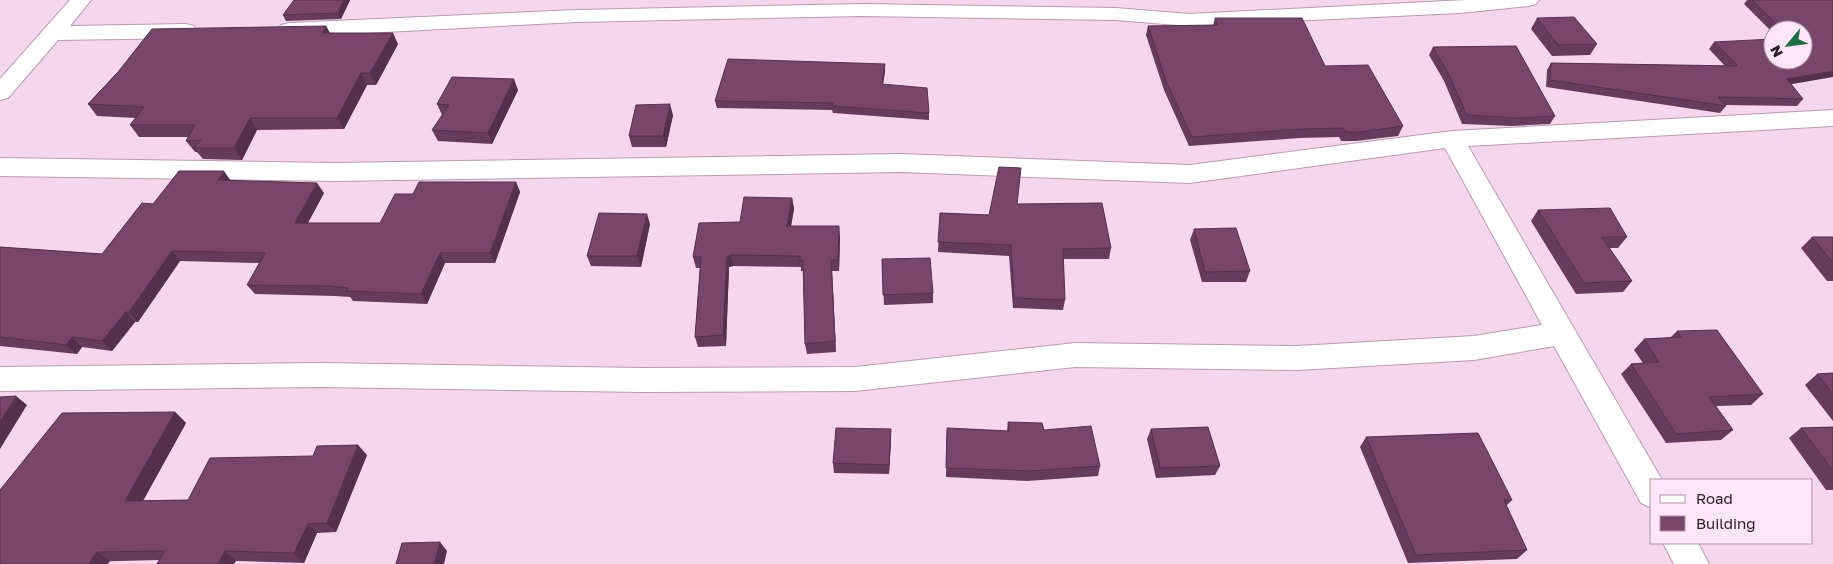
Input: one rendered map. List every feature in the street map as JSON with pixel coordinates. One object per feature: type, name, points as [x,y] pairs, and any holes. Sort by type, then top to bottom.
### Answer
[{"type":"street","points":[[0,92],[81,0]]},
{"type":"street","points":[[270,30],[577,16],[862,10],[1116,14],[1189,20],[1460,8],[1529,0]]},
{"type":"street","points":[[53,33],[201,31]]},
{"type":"street","points":[[0,166],[335,172],[901,163],[1190,174],[1452,139],[1833,118]]},
{"type":"street","points":[[1452,139],[1650,489]]},
{"type":"street","points":[[0,379],[320,375],[643,380],[855,379],[1075,355],[1297,358],[1474,348],[1562,333]]},
{"type":"street","points":[[1681,544],[1692,564]]},
{"type":"building","points":[[294,0],[344,0],[338,13],[283,15]]},
{"type":"building","points":[[1752,0],[1833,0],[1833,71],[1787,79],[1803,99],[1718,97],[1726,106],[1550,80],[1551,63],[1738,66],[1714,42],[1763,40],[1763,70],[1813,70],[1813,20],[1773,20]]},
{"type":"building","points":[[1574,17],[1597,44],[1558,45],[1537,18]]},
{"type":"building","points":[[1215,18],[1302,18],[1325,66],[1368,65],[1403,126],[1361,132],[1345,132],[1343,128],[1303,129],[1192,137],[1166,81],[1148,26],[1218,25]]},
{"type":"building","points":[[326,26],[323,33],[393,33],[370,73],[361,73],[337,118],[250,118],[234,148],[194,148],[201,140],[186,141],[195,125],[130,125],[144,107],[88,104],[118,72],[152,29]]},
{"type":"building","points":[[1516,46],[1555,116],[1517,118],[1467,115],[1448,73],[1433,47]]},
{"type":"building","points":[[728,59],[885,64],[882,84],[927,88],[929,113],[832,106],[833,103],[715,101]]},
{"type":"building","points":[[452,77],[514,79],[488,133],[432,130],[449,105],[437,104]]},
{"type":"building","points":[[670,104],[663,136],[629,136],[636,105]]},
{"type":"building","points":[[999,167],[1021,168],[1017,204],[1102,203],[1111,248],[1063,249],[1065,300],[1014,298],[1011,245],[938,242],[940,213],[989,215]]},
{"type":"building","points":[[179,171],[224,171],[218,180],[317,183],[295,223],[380,223],[395,194],[413,194],[419,182],[516,182],[490,253],[440,253],[421,294],[346,291],[348,288],[328,286],[247,285],[265,253],[172,251],[129,312],[126,312],[102,341],[72,337],[66,345],[0,337],[0,247],[102,254],[142,203],[153,204]]},
{"type":"building","points":[[744,197],[792,198],[787,226],[839,226],[838,260],[831,260],[835,341],[805,344],[803,260],[800,261],[800,256],[731,255],[727,257],[723,335],[695,337],[701,257],[693,257],[699,223],[740,222]]},
{"type":"building","points":[[1610,208],[1627,237],[1602,237],[1632,281],[1584,283],[1538,210]]},
{"type":"building","points":[[599,213],[647,214],[637,256],[587,256]]},
{"type":"building","points":[[1236,228],[1250,271],[1205,272],[1194,229]]},
{"type":"building","points":[[1812,237],[1833,237],[1833,263]]},
{"type":"building","points":[[930,258],[933,293],[883,295],[882,259]]},
{"type":"building","points":[[1717,330],[1763,394],[1709,397],[1733,430],[1676,434],[1631,364],[1659,362],[1644,339],[1681,337],[1677,331]]},
{"type":"building","points":[[1833,373],[1833,394],[1817,374]]},
{"type":"building","points":[[16,396],[0,422],[0,397]]},
{"type":"building","points":[[175,412],[125,501],[188,500],[210,458],[313,456],[317,446],[358,445],[327,523],[308,524],[294,553],[225,551],[218,564],[157,564],[164,551],[97,552],[89,564],[0,564],[0,490],[62,413]]},
{"type":"building","points":[[1008,422],[1042,423],[1044,430],[1091,426],[1100,466],[1029,471],[946,468],[947,428],[1009,431]]},
{"type":"building","points":[[1208,427],[1220,466],[1160,468],[1151,429]]},
{"type":"building","points":[[1833,427],[1833,471],[1801,428]]},
{"type":"building","points":[[836,428],[891,429],[889,465],[833,463]]},
{"type":"building","points":[[1478,433],[1512,500],[1504,500],[1527,550],[1416,555],[1366,437]]},
{"type":"building","points":[[440,542],[434,564],[396,564],[402,543]]}]
